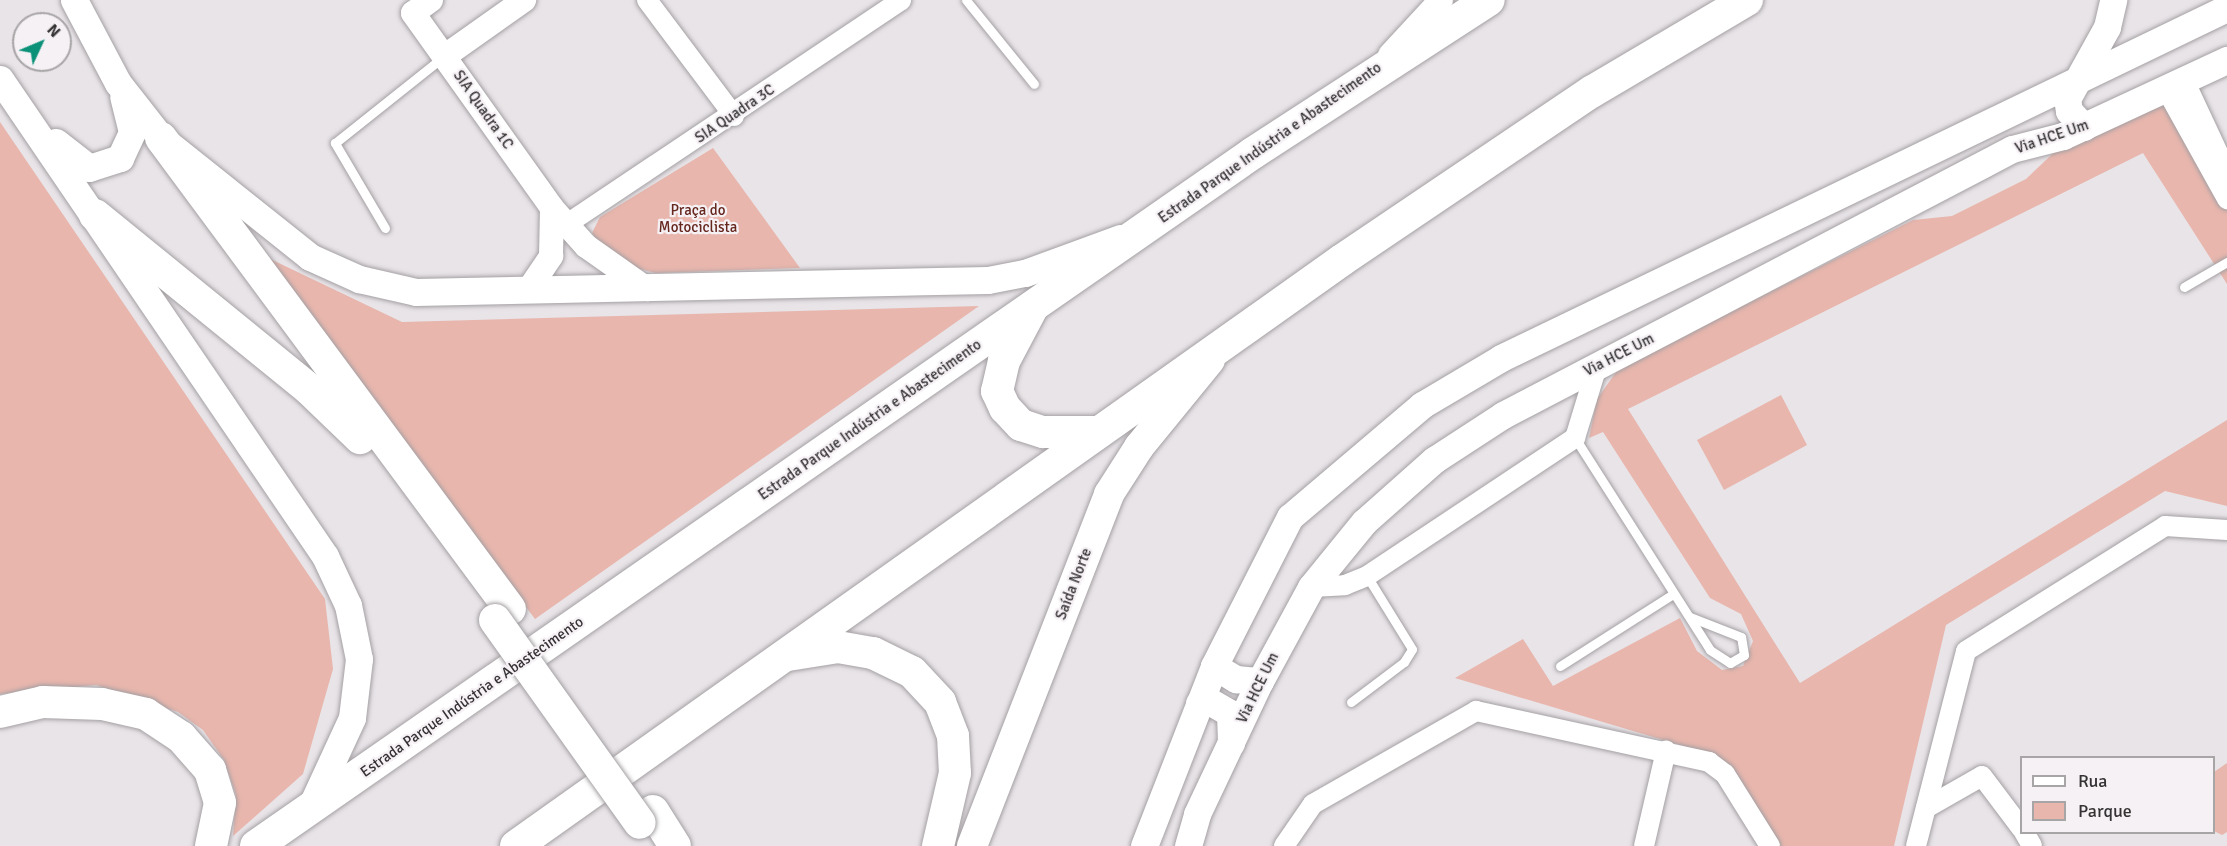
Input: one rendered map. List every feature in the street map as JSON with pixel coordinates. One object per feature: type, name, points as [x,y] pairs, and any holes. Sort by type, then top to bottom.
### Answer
[{"type":"highway","name":"Estrada Parque Indústria e Abastecimento","points":[[256,846],[1378,68],[1489,0]]},
{"type":"highway","points":[[519,845],[781,656],[1220,347],[1593,91],[1747,0]]},
{"type":"highway","points":[[161,138],[503,614],[649,826],[675,846]]},
{"type":"highway","points":[[95,214],[342,418],[503,614]]},
{"type":"highway","points":[[1033,306],[1004,361],[997,391],[1005,408],[1021,425],[1042,432],[1099,432]]},
{"type":"highway","points":[[781,656],[856,647],[891,660],[928,687],[949,720],[955,757],[938,846]]},
{"type":"highway","points":[[0,712],[43,702],[102,704],[146,714],[181,737],[210,770],[220,803],[211,846]]},
{"type":"main road","points":[[74,0],[118,82],[161,138],[310,257],[359,279],[416,292],[647,289],[988,280],[1025,273],[1149,227]]},
{"type":"main road","points":[[2084,127],[2066,106],[2076,82],[2107,27],[2113,0]]},
{"type":"main road","points":[[1144,846],[1214,666],[1290,517],[1422,405],[1501,358],[1928,149],[2076,82],[2227,8]]},
{"type":"main road","name":"Via HCE Um","points":[[1188,846],[1197,814],[1260,681],[1311,587],[1364,522],[1434,460],[1503,415],[1933,195],[2012,149],[2084,127],[2176,86],[2227,60]]},
{"type":"main road","points":[[2,82],[72,159],[88,168],[120,158],[129,145],[132,132],[118,82]]},
{"type":"main road","points":[[2,82],[95,214],[325,556],[348,605],[359,659],[352,718],[310,809]]},
{"type":"main road","points":[[1928,149],[1941,159],[1946,173],[1933,195]]},
{"type":"main road","name":"Saída Norte","points":[[972,846],[1110,494],[1139,447],[1220,347]]},
{"type":"main road","points":[[1214,666],[1236,679],[1260,681]]},
{"type":"main road","points":[[1199,703],[1209,701],[1230,713],[1230,748]]},
{"type":"street","points":[[445,56],[524,0]]},
{"type":"street","points":[[647,0],[734,116]]},
{"type":"street","name":"SIA Quadra 3C","points":[[559,216],[734,116],[901,0]]},
{"type":"street","points":[[1378,68],[1441,0]]},
{"type":"street","name":"SIA Quadra 1C","points":[[422,6],[445,56],[559,216],[612,268],[647,289]]},
{"type":"street","points":[[2176,86],[2227,172]]},
{"type":"street","points":[[2176,86],[2227,199]]},
{"type":"street","points":[[529,289],[551,256],[559,216]]},
{"type":"street","points":[[1311,587],[1366,576],[1575,438],[1598,366]]},
{"type":"street","points":[[1916,846],[1966,651],[2165,526],[2227,530]]},
{"type":"street","points":[[1284,846],[1313,804],[1476,711],[1666,751],[1719,768],[1770,846]]},
{"type":"street","points":[[1644,846],[1666,751]]},
{"type":"street","points":[[1926,808],[1982,776],[2020,827]]},
{"type":"lane","points":[[966,0],[1034,84]]},
{"type":"lane","points":[[385,228],[336,153],[335,143],[445,56]]},
{"type":"lane","points":[[2184,287],[2227,262]]},
{"type":"lane","points":[[1575,438],[1673,594],[1719,660],[1730,663],[1744,655],[1741,637],[1690,617]]},
{"type":"lane","points":[[1351,702],[1404,662],[1412,649],[1366,576]]},
{"type":"lane","points":[[1560,666],[1673,594]]},
{"type":"green space","points":[[2172,102],[2227,210],[2227,284],[2143,153],[1628,409],[1800,683],[2227,420],[2227,506],[2165,491],[1946,625],[1894,846],[1769,846],[1717,756],[1455,678],[1523,639],[1553,686],[1680,618],[1697,651],[1722,670],[1743,666],[1753,641],[1741,614],[1710,598],[1603,432],[1589,438],[1597,399],[1619,368],[1913,220],[1952,216],[2026,179],[2067,140]]},
{"type":"green space","points":[[0,122],[325,599],[333,669],[303,774],[233,836],[236,795],[224,760],[203,730],[178,712],[96,685],[0,694]]},
{"type":"green space","name":"Praça do Motociclista","points":[[713,148],[800,268],[656,273],[611,262],[592,233],[600,217]]},
{"type":"green space","points":[[262,255],[402,322],[979,306],[535,619]]},
{"type":"green space","points":[[1781,395],[1807,445],[1724,490],[1697,440]]},
{"type":"green space","points":[[2227,763],[2227,832],[2222,835],[2215,832],[2215,771]]}]
